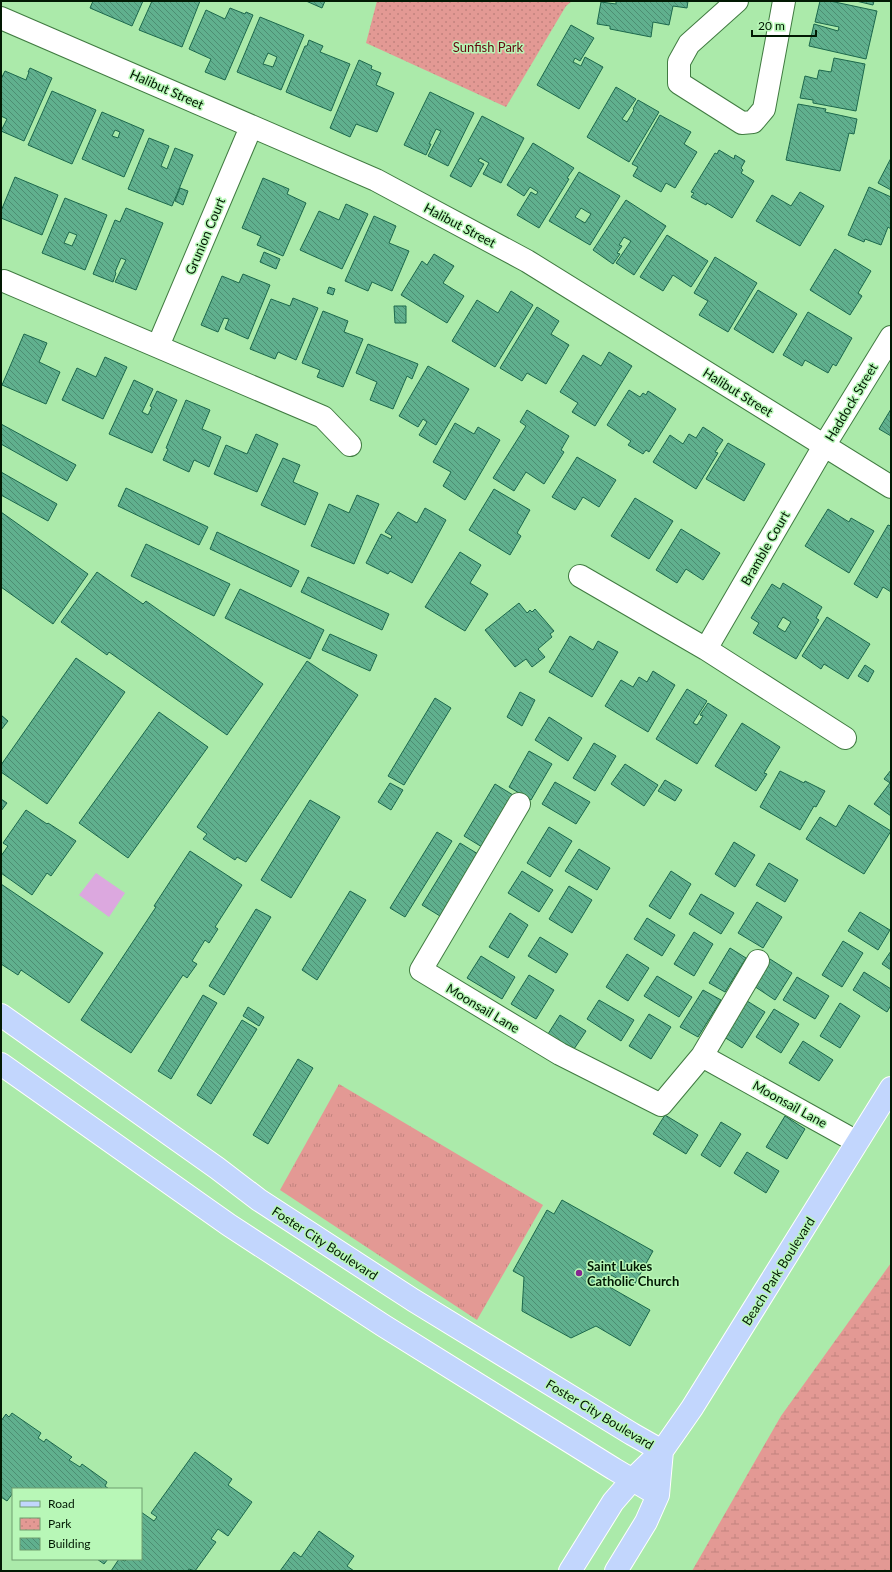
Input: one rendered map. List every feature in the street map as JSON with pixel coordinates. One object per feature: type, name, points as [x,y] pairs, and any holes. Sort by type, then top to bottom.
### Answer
[{"type":"main road","name":"Foster City Boulevard","points":[[1,1015],[217,1168],[259,1200],[413,1300],[662,1451]]},
{"type":"main road","points":[[1,1064],[242,1233],[390,1330],[658,1495]]},
{"type":"main road","name":"Beach Park Boulevard","points":[[570,1571],[613,1502],[632,1480],[662,1451],[696,1401],[785,1261],[891,1088]]},
{"type":"main road","name":"Beach Park Boulevard","points":[[616,1571],[646,1522],[658,1495],[662,1451]]},
{"type":"street","points":[[737,1],[690,44],[679,62],[679,83],[742,123],[753,122],[764,109],[784,1]]},
{"type":"street","name":"Halibut Street","points":[[1,18],[376,180],[527,261],[891,487]]},
{"type":"street","name":"Grunion Court","points":[[158,346],[251,127]]},
{"type":"street","points":[[4,281],[323,417],[350,445]]},
{"type":"street","name":"Haddock Street","points":[[824,446],[891,337]]},
{"type":"street","name":"Bramble Court","points":[[706,649],[824,446]]},
{"type":"street","points":[[580,576],[706,649],[845,738]]},
{"type":"street","name":"Moonsail Lane","points":[[519,804],[421,970],[560,1054],[661,1105],[702,1056],[758,960]]},
{"type":"street","name":"Moonsail Lane","points":[[702,1056],[857,1142]]},
{"type":"green space","name":"Sunfish Park","points":[[377,1],[572,1],[566,6],[506,107],[366,43]]},
{"type":"green space","points":[[339,1084],[543,1205],[477,1320],[280,1190]]},
{"type":"green space","points":[[891,1263],[891,1571],[692,1571],[781,1416]]},
{"type":"shaded area","points":[[96,873],[125,893],[109,917],[79,895]]},
{"type":"building","points":[[93,1],[143,1],[132,26],[90,8]]},
{"type":"building","points":[[152,1],[200,1],[182,47],[139,30]]},
{"type":"building","points":[[306,1],[325,1],[322,8]]},
{"type":"building","points":[[616,1],[688,1],[687,8],[673,6],[669,25],[653,22],[651,37],[610,29],[610,26],[597,24],[601,2],[616,4]]},
{"type":"building","points":[[820,1],[830,1],[877,11],[866,59],[809,46],[814,24],[838,31],[839,27],[815,22]]},
{"type":"building","points":[[856,1],[874,1],[873,5]]},
{"type":"building","points":[[230,8],[245,14],[246,12],[253,15],[225,80],[205,72],[211,59],[189,49],[206,10],[225,19]]},
{"type":"building","points":[[260,17],[304,35],[281,90],[237,72]],"holes":[[[268,53],[277,57],[273,67],[263,64]]]},
{"type":"building","points":[[571,25],[594,38],[580,61],[575,58],[573,62],[581,66],[585,57],[603,67],[579,109],[537,85]]},
{"type":"building","points":[[309,40],[323,46],[320,52],[350,64],[331,111],[286,92],[305,46],[307,46]]},
{"type":"building","points":[[834,58],[865,64],[856,111],[813,103],[813,100],[800,98],[805,76],[817,79],[819,70],[831,72]]},
{"type":"building","points":[[359,60],[372,66],[371,69],[381,73],[376,85],[394,93],[377,132],[356,124],[350,137],[330,128]]},
{"type":"building","points":[[30,68],[52,78],[24,141],[1,131],[7,119],[1,116],[1,79],[5,71],[26,80]]},
{"type":"building","points":[[616,87],[636,99],[622,119],[627,122],[638,100],[659,112],[629,162],[587,137]]},
{"type":"building","points":[[52,91],[96,110],[72,164],[28,145]]},
{"type":"building","points":[[430,92],[474,113],[448,166],[428,156],[441,131],[436,129],[426,155],[404,145]]},
{"type":"building","points":[[798,104],[826,109],[825,112],[857,119],[854,134],[849,133],[840,171],[786,160]]},
{"type":"building","points":[[102,112],[144,130],[124,177],[82,159]],"holes":[[[115,130],[120,132],[118,138],[112,136]]]},
{"type":"building","points":[[660,115],[691,132],[684,144],[697,152],[675,188],[666,183],[661,192],[633,176],[638,167],[632,164]]},
{"type":"building","points":[[482,116],[524,138],[501,183],[483,174],[489,163],[480,158],[478,161],[484,164],[471,187],[450,176]]},
{"type":"building","points":[[149,138],[169,146],[161,166],[167,169],[175,148],[193,155],[172,206],[128,189]]},
{"type":"building","points":[[533,143],[574,168],[567,178],[569,179],[539,228],[517,215],[531,192],[536,195],[538,192],[530,187],[524,196],[507,185]]},
{"type":"building","points":[[719,150],[734,159],[735,155],[745,161],[741,168],[743,170],[741,173],[754,181],[732,218],[707,203],[706,205],[691,197],[694,193],[691,192],[715,153],[717,154]]},
{"type":"building","points":[[891,158],[891,190],[878,183]]},
{"type":"building","points":[[579,172],[620,196],[590,245],[549,221]],"holes":[[[581,208],[591,214],[585,223],[575,217]]]},
{"type":"building","points":[[15,177],[58,195],[42,235],[1,218],[1,211]]},
{"type":"building","points":[[263,178],[289,189],[287,194],[306,203],[283,256],[257,245],[261,236],[242,228]]},
{"type":"building","points":[[869,187],[891,197],[891,229],[888,227],[881,245],[865,239],[864,242],[848,235]]},
{"type":"building","points":[[180,188],[188,191],[183,205],[175,201]]},
{"type":"building","points":[[800,192],[824,206],[800,246],[756,221],[772,195],[791,206]]},
{"type":"building","points":[[65,198],[107,215],[85,270],[42,253]],"holes":[[[69,232],[77,235],[72,246],[64,243]]]},
{"type":"building","points":[[626,200],[666,226],[634,275],[616,263],[631,241],[624,237],[619,245],[622,246],[617,253],[620,254],[613,264],[593,250]]},
{"type":"building","points":[[346,204],[368,214],[342,269],[300,250],[319,211],[339,220]]},
{"type":"building","points":[[126,208],[163,223],[136,290],[115,282],[126,260],[121,258],[115,272],[113,282],[93,274],[115,220],[120,222]]},
{"type":"building","points":[[374,216],[396,226],[389,243],[409,251],[392,291],[372,282],[368,291],[345,281]]},
{"type":"building","points":[[667,235],[708,261],[691,287],[673,275],[663,291],[640,277]]},
{"type":"building","points":[[835,249],[871,271],[858,293],[862,296],[850,315],[810,290]]},
{"type":"building","points":[[264,252],[280,259],[276,269],[260,262]]},
{"type":"building","points":[[434,254],[454,266],[443,283],[464,296],[447,323],[401,295],[422,261],[427,265]]},
{"type":"building","points":[[715,257],[757,283],[728,332],[699,315],[708,301],[694,293]]},
{"type":"building","points":[[243,274],[270,285],[248,339],[225,329],[229,319],[224,318],[218,332],[201,325],[222,276],[239,283]]},
{"type":"building","points":[[329,287],[335,289],[333,295],[327,293]]},
{"type":"building","points":[[758,290],[797,314],[773,353],[734,329]]},
{"type":"building","points":[[511,291],[533,305],[495,367],[452,341],[477,300],[498,313]]},
{"type":"building","points":[[293,298],[318,308],[296,360],[278,352],[275,359],[250,349],[271,299],[290,306]]},
{"type":"building","points":[[394,306],[406,306],[406,323],[395,323]]},
{"type":"building","points":[[537,307],[559,321],[551,334],[569,345],[546,384],[527,373],[522,381],[500,368]]},
{"type":"building","points":[[323,311],[348,321],[344,332],[363,339],[343,387],[317,377],[320,370],[302,363]]},
{"type":"building","points":[[808,312],[852,338],[836,366],[833,364],[828,373],[805,360],[802,366],[783,355]]},
{"type":"building","points":[[24,334],[47,343],[39,362],[60,372],[46,404],[2,385]]},
{"type":"building","points":[[368,344],[418,364],[412,379],[407,376],[393,409],[370,400],[377,382],[356,373]]},
{"type":"building","points":[[609,352],[632,366],[595,426],[572,412],[578,403],[560,392],[583,355],[601,366]]},
{"type":"building","points":[[105,357],[127,367],[103,419],[62,400],[77,368],[96,377]]},
{"type":"building","points":[[428,366],[469,389],[436,445],[419,435],[427,422],[423,419],[418,427],[399,416]]},
{"type":"building","points":[[134,380],[153,389],[142,412],[148,415],[152,407],[150,406],[157,391],[177,400],[152,453],[109,434]]},
{"type":"building","points":[[629,390],[640,397],[643,393],[646,395],[648,391],[676,409],[649,452],[646,450],[643,454],[628,445],[631,441],[607,425]]},
{"type":"building","points":[[186,400],[210,410],[202,429],[221,437],[209,467],[194,460],[189,472],[163,460],[168,449],[166,448]]},
{"type":"building","points":[[891,409],[891,436],[879,429]]},
{"type":"building","points":[[527,410],[569,436],[561,450],[564,452],[544,484],[526,472],[514,491],[493,478],[526,426],[520,422]]},
{"type":"building","points":[[455,423],[474,434],[478,427],[500,440],[465,500],[443,486],[451,472],[433,462]]},
{"type":"building","points":[[1,424],[76,465],[67,481],[1,444]]},
{"type":"building","points":[[703,427],[723,440],[715,452],[718,453],[696,489],[653,462],[670,435],[683,444],[689,434],[696,438]]},
{"type":"building","points":[[256,434],[278,444],[257,492],[214,474],[226,445],[247,454]]},
{"type":"building","points":[[728,443],[765,464],[744,501],[706,479]]},
{"type":"building","points":[[577,457],[616,480],[599,507],[583,497],[575,510],[552,497]]},
{"type":"building","points":[[283,458],[300,465],[293,482],[318,493],[305,525],[261,505]]},
{"type":"building","points":[[1,472],[57,504],[48,521],[1,495]]},
{"type":"building","points":[[126,488],[208,527],[199,545],[118,506]]},
{"type":"building","points":[[494,489],[530,510],[517,533],[521,536],[510,555],[469,530]]},
{"type":"building","points":[[357,495],[379,504],[354,564],[311,546],[329,504],[349,513]]},
{"type":"building","points":[[635,498],[673,521],[649,559],[611,536]]},
{"type":"building","points":[[425,508],[446,520],[412,583],[390,571],[388,574],[366,563],[381,534],[391,539],[392,536],[385,532],[398,512],[417,523]]},
{"type":"building","points":[[828,509],[849,522],[851,518],[874,531],[849,573],[805,546]]},
{"type":"building","points":[[1,512],[88,574],[53,624],[1,587]]},
{"type":"building","points":[[888,525],[891,526],[891,592],[883,587],[877,598],[854,584]]},
{"type":"building","points":[[681,529],[720,553],[703,580],[686,569],[677,583],[656,570]]},
{"type":"building","points":[[217,532],[299,571],[291,587],[210,549]]},
{"type":"building","points":[[146,544],[230,584],[214,616],[131,576]]},
{"type":"building","points":[[460,552],[481,565],[470,583],[488,594],[465,631],[425,607]]},
{"type":"building","points":[[97,572],[143,604],[146,601],[263,684],[227,735],[109,652],[107,655],[61,622]]},
{"type":"building","points":[[308,577],[389,614],[382,630],[301,592]]},
{"type":"building","points":[[783,583],[822,607],[816,618],[819,620],[796,659],[753,633],[759,623],[751,618],[772,584],[780,589]],"holes":[[[783,617],[791,622],[785,632],[777,627]]]},
{"type":"building","points":[[240,589],[324,630],[310,659],[225,618]]},
{"type":"building","points":[[519,603],[527,613],[530,610],[532,612],[535,609],[554,631],[550,634],[552,637],[538,649],[545,657],[532,667],[526,659],[515,667],[485,630]]},
{"type":"building","points":[[827,617],[870,644],[848,679],[824,664],[821,669],[802,656]]},
{"type":"building","points":[[330,634],[377,655],[370,671],[322,650]]},
{"type":"building","points":[[570,636],[593,650],[598,641],[618,652],[592,697],[549,672]]},
{"type":"building","points":[[76,658],[125,692],[47,804],[1,772],[1,765]]},
{"type":"building","points":[[307,661],[358,695],[246,862],[237,857],[235,860],[203,839],[207,834],[197,827]]},
{"type":"building","points":[[865,665],[874,671],[868,682],[858,676]]},
{"type":"building","points":[[653,671],[675,685],[648,732],[605,706],[621,680],[633,687],[639,677],[647,682]]},
{"type":"building","points":[[687,689],[707,701],[693,723],[697,725],[703,716],[700,715],[708,703],[727,715],[697,764],[656,739]]},
{"type":"building","points":[[520,692],[535,700],[522,726],[507,717]]},
{"type":"building","points":[[435,698],[451,708],[404,785],[388,776]]},
{"type":"building","points":[[159,712],[208,747],[128,858],[79,823]]},
{"type":"building","points":[[1,715],[8,721],[1,730]]},
{"type":"building","points":[[549,717],[582,738],[568,761],[535,740]]},
{"type":"building","points":[[742,723],[780,747],[764,773],[767,774],[756,791],[715,766]]},
{"type":"building","points":[[594,743],[616,756],[595,791],[573,778]]},
{"type":"building","points":[[529,751],[552,764],[531,800],[509,787]]},
{"type":"building","points":[[625,764],[658,785],[644,806],[611,784]]},
{"type":"building","points":[[891,770],[891,816],[874,804],[890,783],[884,779]]},
{"type":"building","points":[[780,771],[804,783],[805,781],[825,791],[800,830],[760,807]]},
{"type":"building","points":[[665,780],[682,790],[675,801],[658,791]]},
{"type":"building","points":[[555,782],[590,802],[576,824],[542,804]]},
{"type":"building","points":[[390,783],[403,790],[391,810],[378,802]]},
{"type":"building","points":[[495,784],[513,795],[482,847],[464,836]]},
{"type":"building","points":[[1,799],[7,803],[1,811]]},
{"type":"building","points":[[310,800],[340,817],[291,898],[261,880]]},
{"type":"building","points":[[849,805],[891,831],[864,874],[806,839],[820,817],[836,827]]},
{"type":"building","points":[[26,810],[76,841],[51,876],[47,873],[32,895],[1,873],[1,856],[8,846],[3,843]]},
{"type":"building","points":[[549,827],[572,841],[550,877],[527,863]]},
{"type":"building","points":[[437,832],[452,841],[405,917],[390,908]]},
{"type":"building","points":[[734,842],[755,855],[735,887],[715,874]]},
{"type":"building","points":[[460,843],[478,854],[440,916],[422,905]]},
{"type":"building","points":[[579,849],[610,868],[597,890],[565,871]]},
{"type":"building","points":[[190,851],[242,885],[215,927],[218,929],[209,943],[205,940],[192,961],[197,964],[187,978],[183,975],[131,1053],[81,1020],[156,907],[154,906]]},
{"type":"building","points":[[769,863],[798,880],[785,902],[756,885]]},
{"type":"building","points":[[522,871],[553,890],[539,912],[508,893]]},
{"type":"building","points":[[671,871],[691,884],[670,919],[649,906]]},
{"type":"building","points":[[1,884],[103,953],[69,1003],[21,970],[18,975],[1,964]]},
{"type":"building","points":[[569,886],[592,900],[572,933],[549,919]]},
{"type":"building","points":[[350,891],[366,900],[317,980],[302,970]]},
{"type":"building","points":[[701,894],[734,913],[721,934],[689,914]]},
{"type":"building","points":[[757,902],[782,917],[763,948],[738,933]]},
{"type":"building","points":[[256,909],[271,917],[224,995],[209,986]]},
{"type":"building","points":[[860,912],[890,930],[878,950],[848,931]]},
{"type":"building","points":[[510,913],[528,925],[508,958],[489,947]]},
{"type":"building","points":[[647,918],[675,935],[662,956],[634,939]]},
{"type":"building","points":[[694,932],[713,944],[694,976],[674,964]]},
{"type":"building","points":[[540,937],[568,954],[556,973],[528,956]]},
{"type":"building","points":[[843,941],[863,953],[842,987],[822,975]]},
{"type":"building","points":[[730,948],[746,958],[725,992],[709,983]]},
{"type":"building","points":[[891,951],[891,970],[882,964]]},
{"type":"building","points":[[627,954],[649,968],[628,1001],[606,987]]},
{"type":"building","points":[[481,956],[515,977],[502,999],[467,978]]},
{"type":"building","points":[[770,959],[792,973],[775,1000],[754,986]]},
{"type":"building","points":[[864,972],[891,989],[891,1005],[887,1012],[853,990]]},
{"type":"building","points":[[529,975],[554,990],[536,1019],[511,1004]]},
{"type":"building","points":[[657,976],[692,997],[679,1017],[644,996]]},
{"type":"building","points":[[797,977],[829,996],[815,1019],[783,1000]]},
{"type":"building","points":[[703,990],[721,1000],[698,1037],[680,1027]]},
{"type":"building","points":[[203,995],[217,1003],[171,1079],[158,1071]]},
{"type":"building","points":[[599,1000],[634,1020],[621,1041],[587,1019]]},
{"type":"building","points":[[747,1001],[765,1012],[742,1048],[724,1037]]},
{"type":"building","points":[[840,1003],[860,1016],[840,1048],[820,1036]]},
{"type":"building","points":[[248,1007],[264,1017],[259,1026],[243,1016]]},
{"type":"building","points":[[774,1009],[799,1024],[781,1053],[756,1037]]},
{"type":"building","points":[[649,1014],[671,1027],[651,1059],[629,1046]]},
{"type":"building","points":[[560,1015],[586,1031],[574,1049],[548,1034]]},
{"type":"building","points":[[242,1020],[257,1029],[211,1104],[197,1095]]},
{"type":"building","points":[[803,1041],[833,1060],[819,1081],[789,1063]]},
{"type":"building","points":[[298,1059],[313,1068],[268,1144],[253,1135]]},
{"type":"building","points":[[665,1115],[698,1135],[686,1154],[653,1134]]},
{"type":"building","points":[[785,1116],[805,1129],[787,1159],[766,1147]]},
{"type":"building","points":[[721,1122],[741,1134],[720,1167],[701,1155]]},
{"type":"building","points":[[747,1152],[779,1171],[766,1193],[734,1173]]},
{"type":"building","name":"Saint Lukes Catholic Church","points":[[562,1200],[653,1251],[633,1287],[611,1275],[606,1285],[650,1310],[630,1346],[596,1326],[571,1338],[522,1311],[524,1277],[513,1271],[547,1210],[554,1214]]},
{"type":"building","points":[[12,1413],[41,1433],[38,1438],[44,1442],[46,1439],[72,1457],[69,1460],[80,1467],[82,1464],[107,1482],[105,1486],[108,1488],[12,1488],[12,1494],[7,1501],[1,1497],[1,1421],[6,1414],[9,1417]]},
{"type":"building","points":[[195,1452],[232,1479],[228,1485],[252,1502],[228,1536],[218,1529],[211,1539],[216,1542],[195,1571],[189,1569],[188,1571],[111,1571],[118,1560],[142,1560],[142,1513],[154,1521],[157,1517],[151,1513]]},
{"type":"building","points":[[319,1531],[354,1556],[347,1566],[354,1571],[280,1571],[294,1552],[301,1557]]},
{"type":"building","points":[[98,1560],[107,1560],[104,1564]]},
{"type":"place","name":"Saint Lukes Catholic Church","points":[[579,1273]]}]
